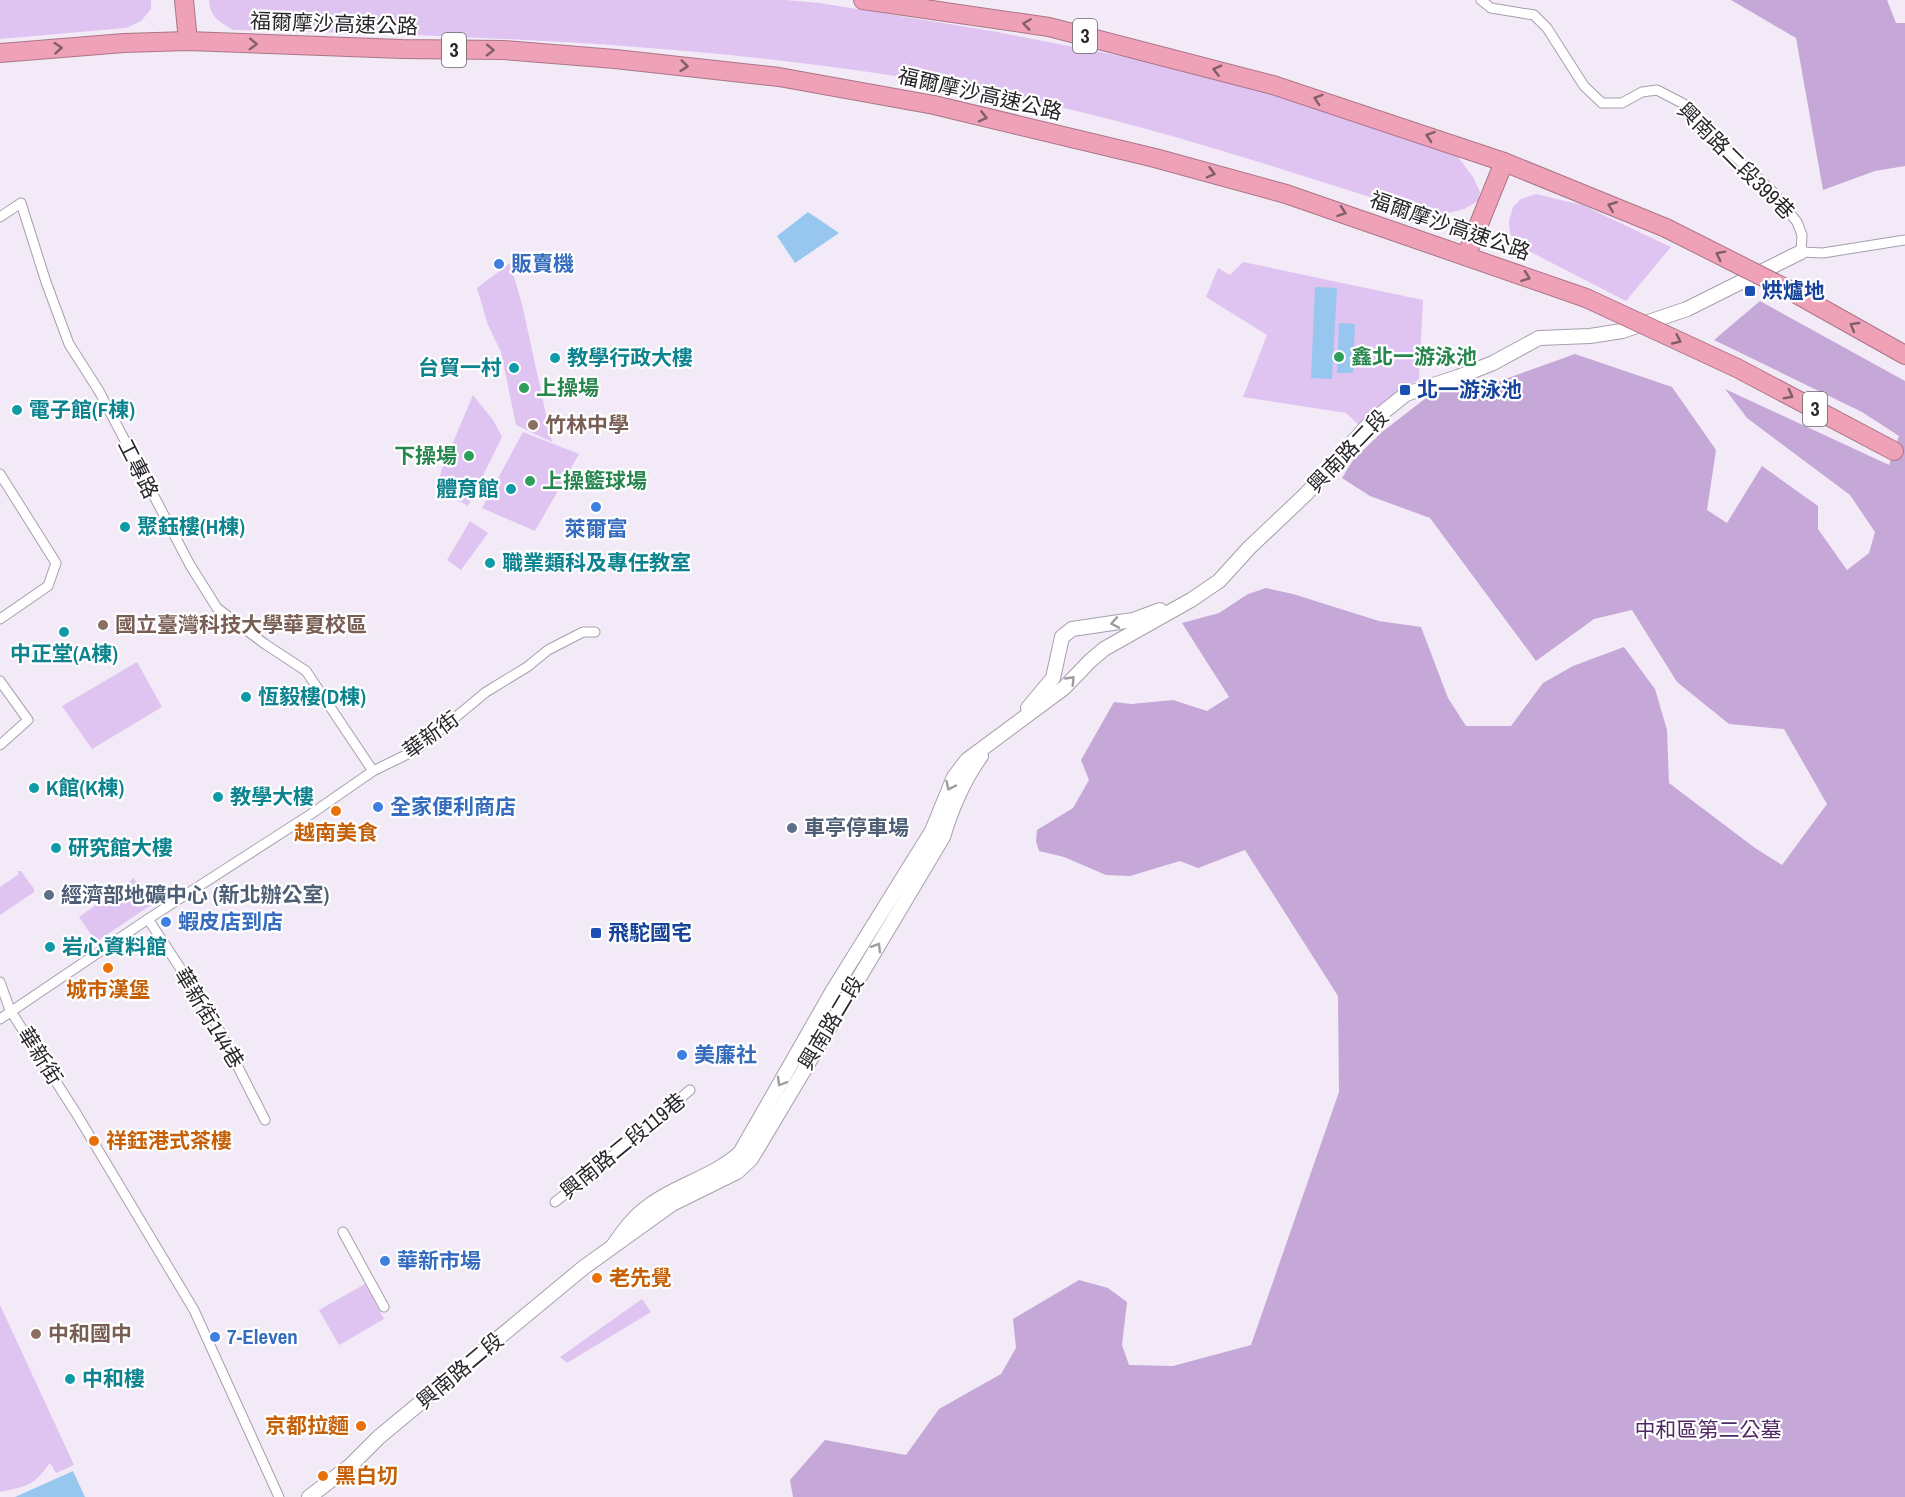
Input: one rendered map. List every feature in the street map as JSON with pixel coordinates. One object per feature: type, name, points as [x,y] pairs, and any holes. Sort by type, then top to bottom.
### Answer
[{"type":"highway","points":[[184,0],[188,41]]},
{"type":"highway","name":"3","points":[[868,1],[1049,27],[1273,85],[1362,112],[1504,162],[1666,228],[1791,291],[1905,355]]},
{"type":"highway","name":"福爾摩沙高速公路","points":[[0,53],[124,43],[188,41],[402,49],[503,50],[615,59],[779,77],[926,103],[1155,158],[1286,194],[1586,298],[1737,368],[1894,451]]},
{"type":"highway","points":[[1466,256],[1504,162]]},
{"type":"street","name":"興南路二段399巷","points":[[1481,0],[1491,8],[1534,15],[1547,28],[1584,86],[1602,103],[1622,103],[1642,93],[1657,90],[1684,104],[1705,129],[1773,192],[1797,222],[1802,235],[1801,252]]},
{"type":"street","name":"工專路","points":[[0,217],[21,203],[69,344],[99,392],[190,566],[217,608],[265,645],[306,670],[373,771]]},
{"type":"street","points":[[1801,252],[1823,253],[1905,240]]},
{"type":"street","name":"興南路二段","points":[[309,1497],[351,1466],[379,1437],[583,1268],[672,1204],[737,1172],[751,1159],[943,837],[952,807],[969,774],[990,745],[1064,688],[1104,649],[1191,600],[1219,580],[1249,548],[1306,495],[1371,422],[1406,394],[1493,363],[1539,338],[1590,336],[1622,331],[1687,309],[1801,252]]},
{"type":"street","points":[[0,474],[56,563],[48,586],[0,619]]},
{"type":"street","name":"興南路二段","points":[[1009,730],[1053,678],[1062,637],[1072,628],[1133,620],[1191,600]]},
{"type":"street","name":"華新街","points":[[279,1497],[194,1310],[81,1122],[10,1010],[311,814],[373,771],[416,750],[486,692],[548,650],[583,632],[595,632]]},
{"type":"street","points":[[0,681],[28,720],[0,745]]},
{"type":"street","name":"華新街144巷","points":[[148,919],[213,1018],[266,1120]]},
{"type":"street","points":[[0,982],[10,1010],[0,1018]]},
{"type":"street","name":"興南路二段119巷","points":[[555,1202],[690,1090]]},
{"type":"street","points":[[343,1232],[384,1307]]},
{"type":"shaded area","points":[[0,0],[151,0],[151,9],[141,21],[126,28],[0,39]]},
{"type":"shaded area","points":[[209,0],[785,0],[820,3],[992,31],[1151,62],[1271,94],[1428,144],[1458,157],[1473,177],[1480,192],[1478,201],[1464,209],[1437,216],[1117,121],[1019,98],[922,80],[824,66],[628,46],[529,40],[233,30],[213,15]]},
{"type":"shaded area","points":[[1536,194],[1582,205],[1671,247],[1626,301],[1519,246],[1510,233],[1509,221],[1513,207],[1521,199]]},
{"type":"shaded area","name":"鑫北一游泳池","points":[[1243,262],[1423,300],[1419,379],[1394,394],[1359,425],[1346,413],[1243,397],[1267,335],[1206,297],[1218,268],[1230,275]]},
{"type":"shaded area","name":"上操場","points":[[510,263],[522,304],[552,442],[516,425],[501,352],[488,325],[477,288]]},
{"type":"shaded area","name":"下操場","points":[[473,395],[493,420],[502,437],[468,506],[436,488]]},
{"type":"shaded area","name":"上操籃球場","points":[[523,432],[579,454],[535,531],[482,508]]},
{"type":"shaded area","points":[[470,521],[488,533],[461,570],[447,560]]},
{"type":"shaded area","points":[[137,662],[162,707],[92,749],[62,706]]},
{"type":"shaded area","points":[[17,871],[21,871],[34,892],[0,915],[0,887],[19,874]]},
{"type":"shaded area","points":[[134,878],[151,905],[96,942],[79,917]]},
{"type":"shaded area","points":[[365,1284],[384,1319],[339,1345],[319,1310]]},
{"type":"shaded area","points":[[642,1299],[651,1312],[567,1363],[560,1357]]},
{"type":"shaded area","points":[[0,1305],[74,1465],[56,1473],[50,1463],[29,1484],[0,1492]]},
{"type":"green space","points":[[1731,0],[1887,0],[1896,23],[1905,23],[1905,166],[1875,171],[1823,190],[1796,38]]},
{"type":"green space","name":"中和區第二公墓","points":[[1760,301],[1905,381],[1905,1497],[793,1497],[790,1480],[825,1440],[906,1455],[939,1409],[1001,1374],[1016,1348],[1013,1319],[1079,1280],[1108,1288],[1127,1302],[1122,1345],[1129,1365],[1173,1366],[1251,1345],[1339,1092],[1338,996],[1245,850],[1198,868],[1180,861],[1130,876],[1106,875],[1064,857],[1039,851],[1036,841],[1037,830],[1073,808],[1089,780],[1081,760],[1114,702],[1131,704],[1173,700],[1207,711],[1229,697],[1182,623],[1219,613],[1248,594],[1266,588],[1293,594],[1379,621],[1421,627],[1448,698],[1466,726],[1511,726],[1543,683],[1573,666],[1624,647],[1655,689],[1667,730],[1669,783],[1755,848],[1782,865],[1827,804],[1784,729],[1729,724],[1677,682],[1632,610],[1594,619],[1536,661],[1430,518],[1370,496],[1342,478],[1353,460],[1382,432],[1439,388],[1497,382],[1575,354],[1672,387],[1716,450],[1707,510],[1727,523],[1762,466],[1818,506],[1818,529],[1847,570],[1869,553],[1875,532],[1850,495],[1747,418],[1725,389],[1889,465],[1899,436],[1862,412],[1714,340]]},
{"type":"water","points":[[808,212],[839,233],[795,263],[777,236]]},
{"type":"water","points":[[1315,287],[1337,288],[1332,379],[1311,378]]},
{"type":"water","points":[[1339,323],[1355,324],[1353,373],[1337,373]]},
{"type":"water","points":[[73,1471],[85,1497],[15,1497]]},
{"type":"place","name":"販賣機","points":[[499,264]]},
{"type":"place","name":"烘爐地","points":[[1750,291]]},
{"type":"place","name":"鑫北一游泳池","points":[[1339,357]]},
{"type":"place","name":"教學行政大樓","points":[[555,358]]},
{"type":"place","name":"台貿一村","points":[[514,368]]},
{"type":"place","name":"上操場","points":[[524,388]]},
{"type":"place","name":"北一游泳池","points":[[1405,390]]},
{"type":"place","name":"電子館(F棟)","points":[[17,410]]},
{"type":"place","name":"竹林中學","points":[[533,425]]},
{"type":"place","name":"下操場","points":[[469,456]]},
{"type":"place","name":"上操籃球場","points":[[530,481]]},
{"type":"place","name":"體育館","points":[[511,489]]},
{"type":"place","name":"萊爾富","points":[[596,507]]},
{"type":"place","name":"聚鈺樓(H棟)","points":[[125,527]]},
{"type":"place","name":"職業類科及專任教室","points":[[490,563]]},
{"type":"place","name":"國立臺灣科技大學華夏校區","points":[[103,625]]},
{"type":"place","name":"中正堂(A棟)","points":[[64,632]]},
{"type":"place","name":"恆毅樓(D棟)","points":[[246,697]]},
{"type":"place","name":"K館(K棟)","points":[[34,788]]},
{"type":"place","name":"教學大樓","points":[[218,797]]},
{"type":"place","name":"全家便利商店","points":[[378,807]]},
{"type":"place","name":"越南美食","points":[[336,811]]},
{"type":"place","name":"車亭停車場","points":[[792,828]]},
{"type":"place","name":"研究館大樓","points":[[56,848]]},
{"type":"place","name":"經濟部地礦中心 (新北辦公室)","points":[[49,895]]},
{"type":"place","name":"蝦皮店到店","points":[[166,922]]},
{"type":"place","name":"飛駝國宅","points":[[596,933]]},
{"type":"place","name":"岩心資料館","points":[[50,947]]},
{"type":"place","name":"城市漢堡","points":[[108,968]]},
{"type":"place","name":"美廉社","points":[[682,1055]]},
{"type":"place","name":"祥鈺港式茶樓","points":[[94,1141]]},
{"type":"place","name":"華新市場","points":[[385,1261]]},
{"type":"place","name":"老先覺","points":[[597,1278]]},
{"type":"place","name":"中和國中","points":[[36,1334]]},
{"type":"place","name":"7-Eleven","points":[[215,1337]]},
{"type":"place","name":"中和樓","points":[[70,1379]]},
{"type":"place","name":"京都拉麵","points":[[361,1426]]},
{"type":"place","name":"黑白切","points":[[323,1476]]}]
